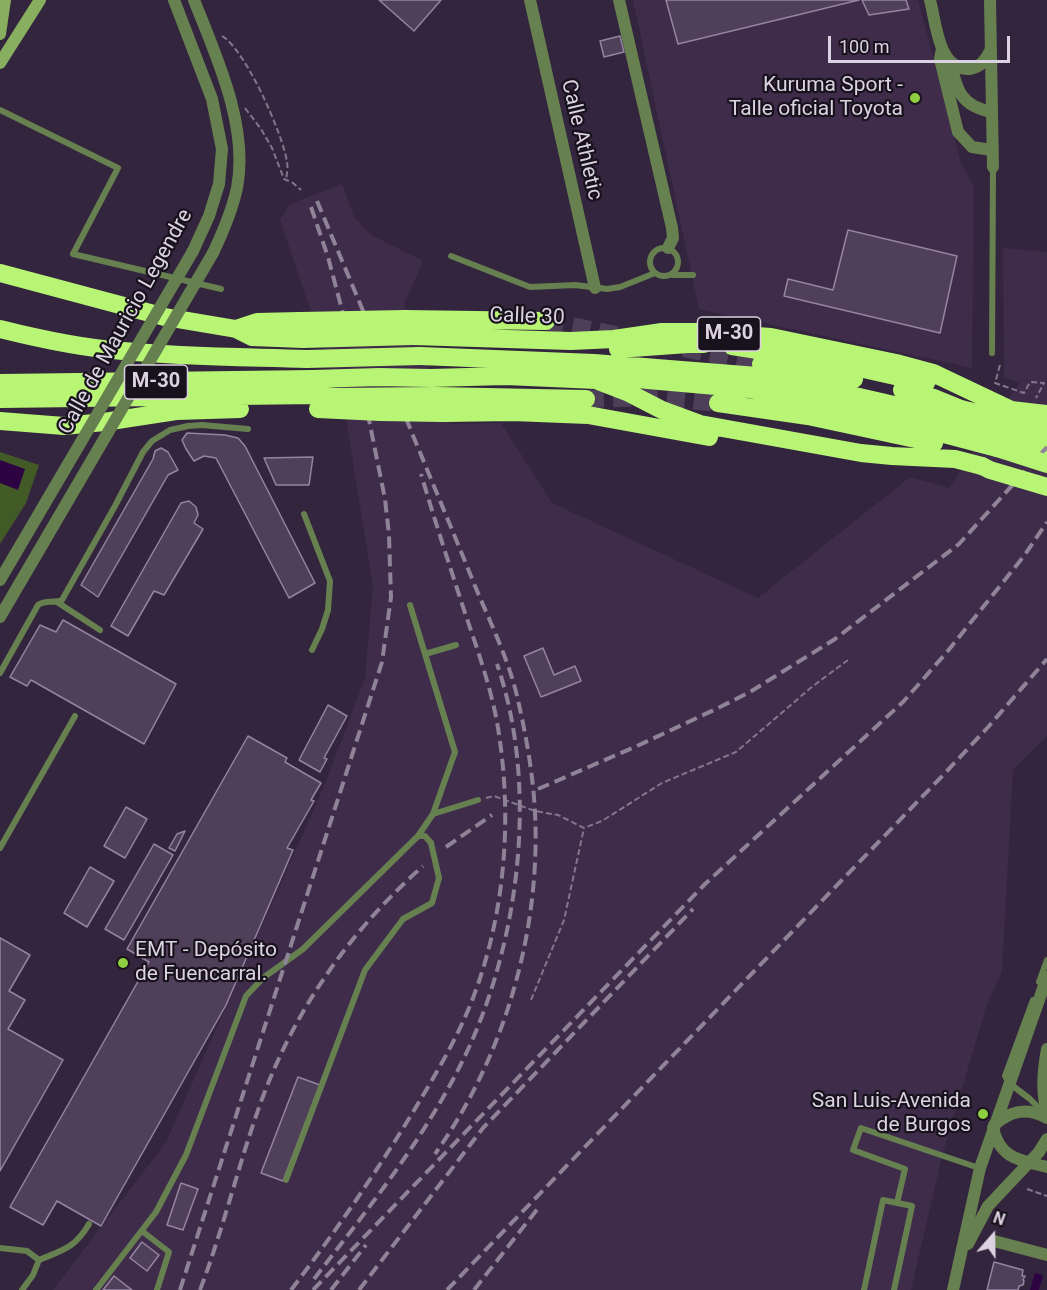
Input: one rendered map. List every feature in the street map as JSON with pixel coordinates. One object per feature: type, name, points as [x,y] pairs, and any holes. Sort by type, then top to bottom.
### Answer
[{"type":"highway","points":[[0,267],[9,275],[165,317],[236,329],[257,322],[304,342]]},
{"type":"highway","points":[[0,329],[121,351],[226,356],[304,342],[405,319],[546,321]]},
{"type":"highway","name":"Calle 30","points":[[304,342],[416,346],[614,339],[662,332],[771,337],[933,373],[1011,410],[1007,436],[990,470],[1047,487]]},
{"type":"highway","points":[[416,346],[757,376],[942,416],[1047,446]]},
{"type":"highway","points":[[761,364],[833,375],[934,398],[961,409],[1007,436],[1047,464]]},
{"type":"highway","name":"Calle 30","points":[[0,383],[316,396],[379,377],[506,376],[596,380],[627,392],[662,410],[700,424],[883,456],[955,459],[1007,436]]},
{"type":"highway","points":[[596,380],[637,379],[750,389],[849,409],[1007,436],[1047,432]]},
{"type":"highway","points":[[0,421],[64,426],[316,396],[380,412],[439,404],[586,399]]},
{"type":"highway","points":[[0,399],[335,397],[513,412],[588,415],[843,458],[883,456]]},
{"type":"highway","points":[[718,403],[808,416],[1047,439]]},
{"type":"highway","points":[[1007,436],[1047,470]]},
{"type":"highway","points":[[1007,436],[1047,476]]},
{"type":"highway","points":[[1007,436],[993,466],[1047,482]]},
{"type":"main road","points":[[0,63],[39,0]]},
{"type":"main road","points":[[3,5],[10,14],[28,17]]},
{"type":"main road","points":[[0,34],[3,5]]},
{"type":"street","name":"Calle de Mauricio Legendre","points":[[0,580],[193,251],[210,216],[219,184],[222,148],[212,99],[174,0]]},
{"type":"street","name":"Calle de Mauricio Legendre","points":[[0,617],[213,253],[228,221],[237,186],[239,143],[229,94],[194,0]]},
{"type":"street","name":"Calle Athletic","points":[[530,0],[595,288]]},
{"type":"street","points":[[619,0],[672,228],[673,238],[668,248]]},
{"type":"street","points":[[930,0],[942,50],[950,61],[963,98],[977,109],[992,112]]},
{"type":"street","points":[[990,0],[993,167]]},
{"type":"street","points":[[942,50],[940,59],[958,132],[963,140],[972,147],[992,150]]},
{"type":"street","points":[[950,61],[958,67],[974,68],[986,59],[990,51]]},
{"type":"street","points":[[953,1290],[980,1168],[1047,977]]},
{"type":"street","points":[[1047,1050],[1043,1074],[1044,1102],[1047,1112]]},
{"type":"street","points":[[993,1126],[1003,1117],[1024,1110],[1036,1112],[1047,1118]]},
{"type":"street","points":[[993,1126],[996,1140],[1002,1150],[1047,1167]]},
{"type":"street","points":[[960,1261],[988,1206],[1030,1162],[1047,1139]]},
{"type":"street","points":[[994,1241],[1047,1255]]},
{"type":"lane","points":[[0,110],[118,168],[73,254],[221,289]]},
{"type":"lane","points":[[992,353],[993,167]]},
{"type":"lane","points":[[671,275],[678,267],[678,258],[668,248],[658,249],[651,256],[650,265],[655,273],[663,276],[693,275]]},
{"type":"lane","points":[[452,256],[530,287],[575,285],[607,289],[620,287],[655,273]]},
{"type":"lane","points":[[0,673],[38,605],[42,602],[62,600],[143,452],[152,441],[170,430],[201,424],[248,429]]},
{"type":"lane","points":[[304,514],[330,581],[328,610],[312,650]]},
{"type":"lane","points":[[57,602],[100,630]]},
{"type":"lane","points":[[96,1290],[156,1212],[186,1155],[246,996],[263,978],[303,949],[418,836],[433,814],[455,752],[410,605]]},
{"type":"lane","points":[[425,654],[456,645]]},
{"type":"lane","points":[[0,848],[75,716]]},
{"type":"lane","points":[[433,814],[478,800]]},
{"type":"lane","points":[[286,1180],[365,970],[403,919],[432,903],[439,878],[431,843],[425,836],[418,836]]},
{"type":"lane","points":[[1047,960],[1005,1076],[1009,1083],[1030,1099],[1047,1118]]},
{"type":"lane","points":[[897,1203],[905,1169],[853,1150],[861,1128],[980,1168]]},
{"type":"lane","points":[[864,1290],[883,1200],[912,1206],[894,1290]]},
{"type":"lane","points":[[22,1290],[33,1275],[39,1260],[71,1247],[81,1239],[89,1224]]},
{"type":"lane","points":[[142,1231],[169,1252],[157,1290]]},
{"type":"lane","points":[[0,1248],[27,1251],[39,1260]]},
{"type":"path","points":[[219,36],[225,37],[236,50],[266,98],[287,162],[286,180]]},
{"type":"path","points":[[245,108],[267,138],[281,168],[281,174],[302,190]]},
{"type":"path","points":[[1000,364],[995,383],[1024,393],[1030,382],[1044,383],[1007,436]]},
{"type":"path","points":[[478,800],[494,796],[535,811],[558,815],[584,828],[602,821],[662,783],[736,752],[848,660]]},
{"type":"path","points":[[531,1000],[564,920],[584,828]]},
{"type":"path","points":[[1027,1189],[1047,1196]]},
{"type":"shaded area","points":[[633,0],[918,0],[961,163],[974,187],[972,368],[699,309]]},
{"type":"shaded area","points":[[342,184],[354,217],[371,235],[423,261],[404,304],[450,424],[501,423],[552,503],[758,598],[910,477],[949,488],[1020,382],[1004,378],[1003,248],[1047,252],[1047,736],[1013,770],[1002,971],[986,1007],[942,1156],[911,1290],[53,1290],[166,1142],[325,784],[365,678],[373,586],[345,413],[280,220],[290,204]]},
{"type":"shaded area","points":[[0,460],[25,469],[18,490],[0,483]]},
{"type":"shaded area","points":[[1035,1273],[1043,1275],[1039,1290],[1030,1290]]},
{"type":"green space","points":[[0,452],[39,465],[26,503],[0,544]]},
{"type":"building","points":[[379,0],[441,0],[414,31]]},
{"type":"building","points":[[666,0],[859,0],[678,44]]},
{"type":"building","points":[[862,0],[906,0],[909,9],[869,15]]},
{"type":"building","points":[[620,36],[624,52],[604,57],[600,41]]},
{"type":"building","points":[[848,230],[957,256],[940,333],[784,296],[788,279],[833,290]]},
{"type":"building","points":[[187,433],[225,435],[238,438],[245,446],[315,583],[289,598],[216,458],[204,456],[194,461],[182,440]]},
{"type":"building","points":[[161,448],[168,452],[178,470],[168,475],[98,597],[81,585],[153,459],[155,451]]},
{"type":"building","points":[[313,457],[309,485],[276,485],[264,458]]},
{"type":"building","points":[[189,501],[196,507],[198,515],[194,523],[203,529],[164,595],[154,591],[128,636],[111,626],[181,503]]},
{"type":"building","points":[[63,620],[176,684],[144,744],[31,680],[27,686],[10,677],[40,625],[56,632]]},
{"type":"building","points":[[543,648],[554,675],[575,666],[581,681],[541,697],[524,656]]},
{"type":"building","points":[[328,705],[347,716],[324,758],[327,759],[320,772],[299,760]]},
{"type":"building","points":[[248,736],[287,758],[285,762],[321,783],[311,800],[314,801],[287,848],[293,850],[226,1005],[101,1226],[57,1201],[43,1225],[10,1207],[149,962],[127,949]]},
{"type":"building","points":[[126,807],[147,819],[125,858],[104,846]]},
{"type":"building","points":[[185,831],[175,851],[169,848],[177,834]]},
{"type":"building","points":[[154,844],[173,855],[124,940],[105,929]]},
{"type":"building","points":[[90,867],[114,881],[87,927],[64,913]]},
{"type":"building","points":[[0,938],[30,955],[9,991],[25,1000],[8,1029],[63,1060],[0,1171]]},
{"type":"building","points":[[298,1077],[320,1085],[283,1181],[261,1173]]},
{"type":"building","points":[[181,1183],[198,1189],[183,1230],[167,1225]]},
{"type":"building","points":[[142,1242],[159,1255],[147,1271],[130,1258]]},
{"type":"building","points":[[994,1262],[1023,1270],[1022,1276],[1025,1276],[1023,1285],[1019,1286],[1018,1290],[987,1290]]},
{"type":"building","points":[[114,1276],[132,1290],[103,1290]]},
{"type":"tunnel","points":[[546,321],[621,336]]},
{"type":"tunnel","points":[[684,348],[761,364]]},
{"type":"tunnel","points":[[586,399],[660,397],[718,403]]},
{"type":"railway","points":[[317,201],[369,325]]},
{"type":"railway","points":[[311,207],[328,257],[346,325]]},
{"type":"railway","points":[[180,1290],[382,662],[391,597],[389,535],[385,499],[365,400]]},
{"type":"railway","points":[[399,401],[509,668],[526,739],[535,812],[532,902],[513,992],[499,1035],[481,1077],[435,1154]]},
{"type":"railway","points":[[538,789],[637,746],[750,692],[835,639],[959,544],[1047,447]]},
{"type":"railway","points":[[291,1290],[372,1177],[447,1054],[461,1027],[484,965],[499,897],[503,862],[505,792],[497,722],[483,667],[421,474]]},
{"type":"railway","points":[[313,1290],[705,884],[903,702],[947,652],[1024,556],[1047,522]]},
{"type":"railway","points":[[447,1290],[947,771],[1047,659]]},
{"type":"railway","points":[[314,1279],[395,1172],[449,1088],[483,1013],[499,965],[510,915],[517,863],[520,812],[517,761],[510,711],[497,664]]},
{"type":"railway","points":[[446,847],[492,815]]},
{"type":"railway","points":[[200,1290],[262,1099],[291,1033],[309,1002],[349,944],[372,917],[423,866]]},
{"type":"railway","points":[[359,1290],[483,1128],[693,909]]},
{"type":"railway","points":[[474,1290],[539,1207]]},
{"type":"railway","points":[[331,1290],[366,1245]]},
{"type":"place","name":"Kuruma Sport - Talle oficial Toyota","points":[[915,98]]},
{"type":"place","name":"EMT - Depósito de Fuencarral.","points":[[123,963]]},
{"type":"place","name":"San Luis-Avenida de Burgos","points":[[983,1114]]}]
